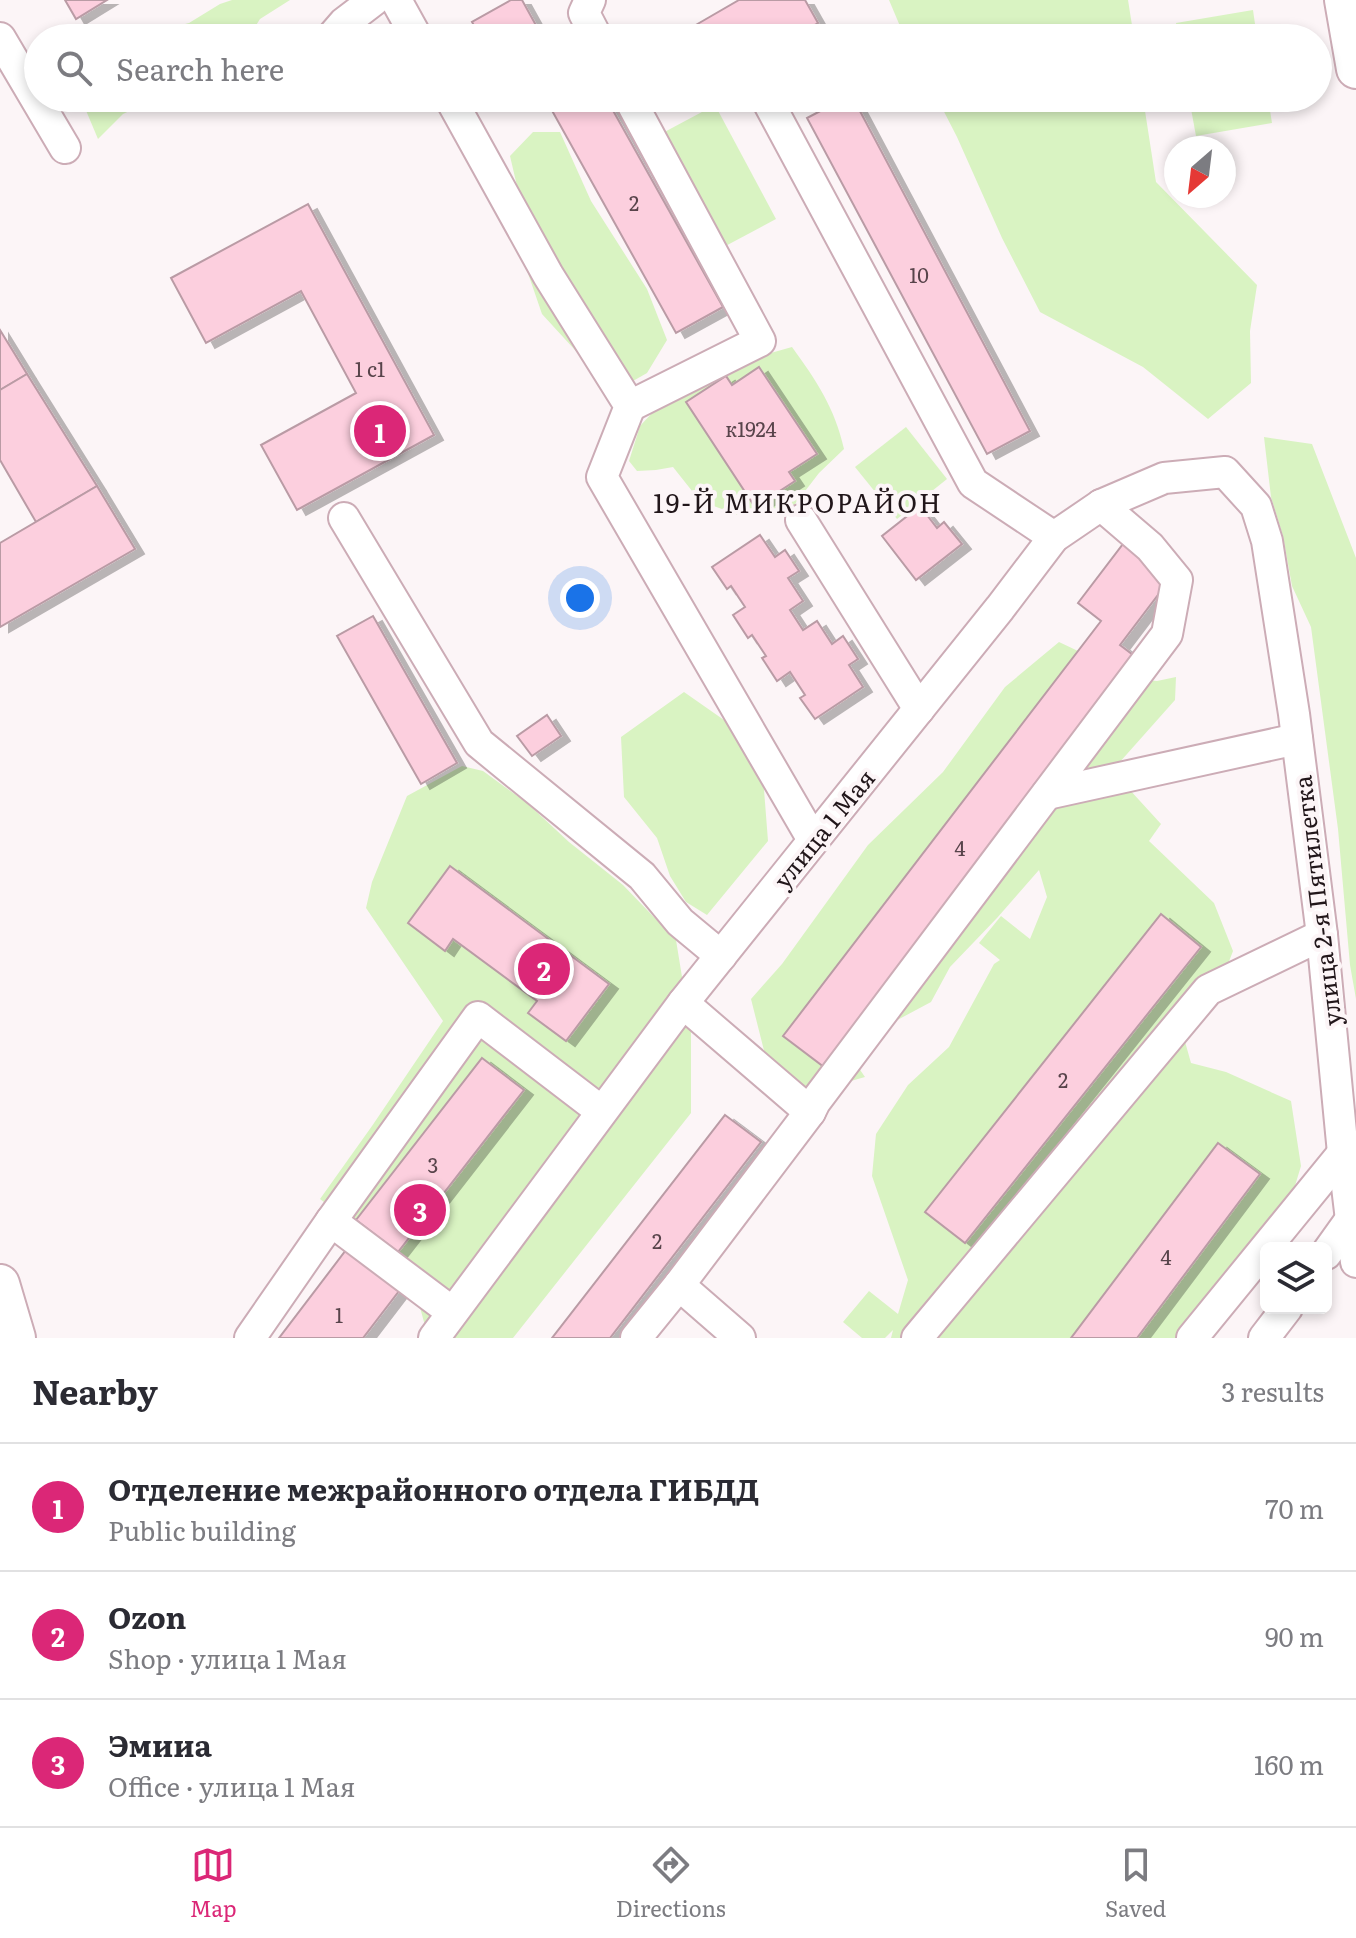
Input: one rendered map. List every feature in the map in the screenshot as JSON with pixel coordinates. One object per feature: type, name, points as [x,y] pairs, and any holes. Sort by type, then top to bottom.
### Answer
[{"type":"main road","points":[[1344,0],[1356,69]]},
{"type":"main road","points":[[0,1284],[16,1338]]},
{"type":"street","points":[[343,24],[374,0]]},
{"type":"street","points":[[396,0],[409,24]]},
{"type":"street","points":[[590,0],[584,13],[590,24]]},
{"type":"street","points":[[0,38],[24,79]]},
{"type":"street","points":[[44,112],[65,148]]},
{"type":"street","points":[[458,112],[548,275],[630,406]]},
{"type":"street","points":[[637,112],[760,341],[630,406],[602,477],[813,840]]},
{"type":"street","points":[[774,112],[973,483],[1054,537]]},
{"type":"street","name":"улица 1 Мая","points":[[434,1338],[683,1003],[1054,537],[1101,505],[1164,478],[1225,472],[1256,506],[1267,541]]},
{"type":"street","points":[[636,1338],[810,1112],[1167,634],[1177,580],[1150,547],[1101,505]]},
{"type":"street","points":[[344,518],[479,743],[642,876],[680,922],[721,956]]},
{"type":"street","points":[[801,520],[919,709]]},
{"type":"street","name":"улица 2-я Пятилетка","points":[[1267,541],[1322,935],[1356,1262]]},
{"type":"street","points":[[1047,794],[1297,739]]},
{"type":"street","points":[[917,1338],[1208,990],[1322,935]]},
{"type":"street","points":[[683,1003],[810,1112]]},
{"type":"street","points":[[250,1338],[478,1017],[601,1111]]},
{"type":"street","points":[[1192,1338],[1343,1153]]},
{"type":"street","points":[[1332,1246],[1351,1219]]},
{"type":"street","points":[[331,1221],[452,1312]]},
{"type":"street","points":[[679,1285],[740,1338]]},
{"type":"street","points":[[1264,1338],[1282,1314]]},
{"type":"green space","points":[[232,0],[290,0],[257,24],[185,24]]},
{"type":"green space","points":[[889,0],[1128,0],[1132,24],[899,24]]},
{"type":"green space","points":[[1253,10],[1255,24],[1176,24]]},
{"type":"green space","points":[[87,112],[127,112],[123,114],[98,139]]},
{"type":"green space","points":[[702,112],[719,112],[776,219],[718,250],[657,136]]},
{"type":"green space","points":[[944,112],[1145,112],[1156,182],[1164,190],[1164,208],[1181,208],[1257,285],[1250,331],[1251,383],[1208,419],[1143,367],[1040,312]]},
{"type":"green space","points":[[1192,112],[1270,112],[1272,123],[1196,136]]},
{"type":"green space","points":[[533,132],[560,132],[591,201],[647,289],[667,340],[647,373],[626,385],[596,373],[542,314],[521,253],[517,186],[510,156]]},
{"type":"green space","points":[[792,347],[824,395],[844,449],[819,473],[789,512],[741,516],[700,501],[673,467],[637,471],[629,461],[640,426],[665,399],[760,356]]},
{"type":"green space","points":[[906,427],[947,479],[897,519],[855,467]]},
{"type":"green space","points":[[1264,437],[1312,444],[1356,558],[1356,999],[1338,829],[1311,627],[1292,586],[1283,536],[1271,497]]},
{"type":"green space","points":[[1059,642],[1137,679],[1157,681],[1176,677],[1175,700],[1119,763],[1129,789],[1161,824],[1149,841],[1214,903],[1233,951],[1217,993],[1184,1038],[1191,1063],[1226,1072],[1291,1101],[1301,1166],[1278,1242],[1260,1242],[1260,1268],[1203,1338],[891,1338],[893,1330],[885,1338],[862,1338],[843,1322],[869,1291],[898,1314],[908,1280],[872,1176],[876,1134],[908,1085],[949,1047],[994,964],[1000,960],[979,943],[1001,916],[1030,939],[1047,897],[1039,870],[950,967],[931,1002],[845,1048],[865,1077],[777,1102],[751,999],[782,964],[868,845],[943,772],[1005,687]]},
{"type":"green space","points":[[684,692],[734,727],[762,764],[768,841],[707,915],[686,902],[670,876],[657,838],[624,797],[621,737]]},
{"type":"green space","points":[[462,766],[483,771],[527,803],[623,885],[676,940],[691,1032],[691,1113],[513,1338],[426,1338],[409,1267],[320,1199],[443,1021],[366,908],[372,882],[407,796]]},
{"type":"building","points":[[65,0],[107,0],[76,19]]},
{"type":"building","points":[[511,0],[522,0],[535,24],[473,24]]},
{"type":"building","points":[[739,0],[805,0],[818,23],[816,24],[697,24]]},
{"type":"building","points":[[553,112],[614,112],[723,307],[676,333]]},
{"type":"building","points":[[818,112],[860,112],[1030,431],[987,454],[807,118]]},
{"type":"building","points":[[308,204],[434,435],[297,510],[261,445],[356,393],[301,291],[206,343],[171,278]]},
{"type":"building","points":[[0,330],[27,374],[0,390]]},
{"type":"building","points":[[759,367],[817,454],[789,472],[795,481],[755,507],[686,402],[726,376],[732,385]]},
{"type":"building","points":[[27,374],[97,486],[36,522],[0,460],[0,390]]},
{"type":"building","points":[[97,486],[135,549],[0,627],[0,543]]},
{"type":"building","points":[[920,506],[937,528],[944,522],[962,544],[916,580],[882,536]]},
{"type":"building","points":[[760,535],[775,557],[785,550],[799,571],[788,578],[803,601],[790,610],[803,630],[817,621],[832,644],[843,636],[858,659],[849,665],[863,687],[815,719],[800,698],[805,695],[790,672],[777,681],[752,635],[748,638],[733,615],[745,607],[731,586],[727,589],[712,567]]},
{"type":"building","points":[[1123,544],[1170,579],[1120,645],[1137,658],[824,1067],[783,1036],[1101,621],[1078,603]]},
{"type":"building","points":[[373,616],[457,763],[421,784],[337,636]]},
{"type":"building","points":[[547,715],[561,736],[532,756],[517,736]]},
{"type":"building","points":[[450,866],[609,984],[566,1041],[528,1013],[537,1001],[453,939],[445,951],[408,923]]},
{"type":"building","points":[[1161,914],[1201,947],[965,1243],[925,1212]]},
{"type":"building","points":[[482,1058],[524,1090],[398,1252],[356,1220]]},
{"type":"building","points":[[725,1115],[761,1142],[610,1338],[552,1338]]},
{"type":"building","points":[[1218,1143],[1260,1174],[1137,1338],[1071,1338]]},
{"type":"building","points":[[346,1250],[399,1291],[363,1338],[279,1338]]},
{"type":"place","name":"Отделение межрайонного отдела ГИБДД","points":[[380,431]]},
{"type":"place","name":"Ozon","points":[[544,969]]},
{"type":"place","name":"Эмииа","points":[[420,1210]]},
{"type":"district","name":"19-Й МИКРОРАЙОН","points":[[798,501]]}]
